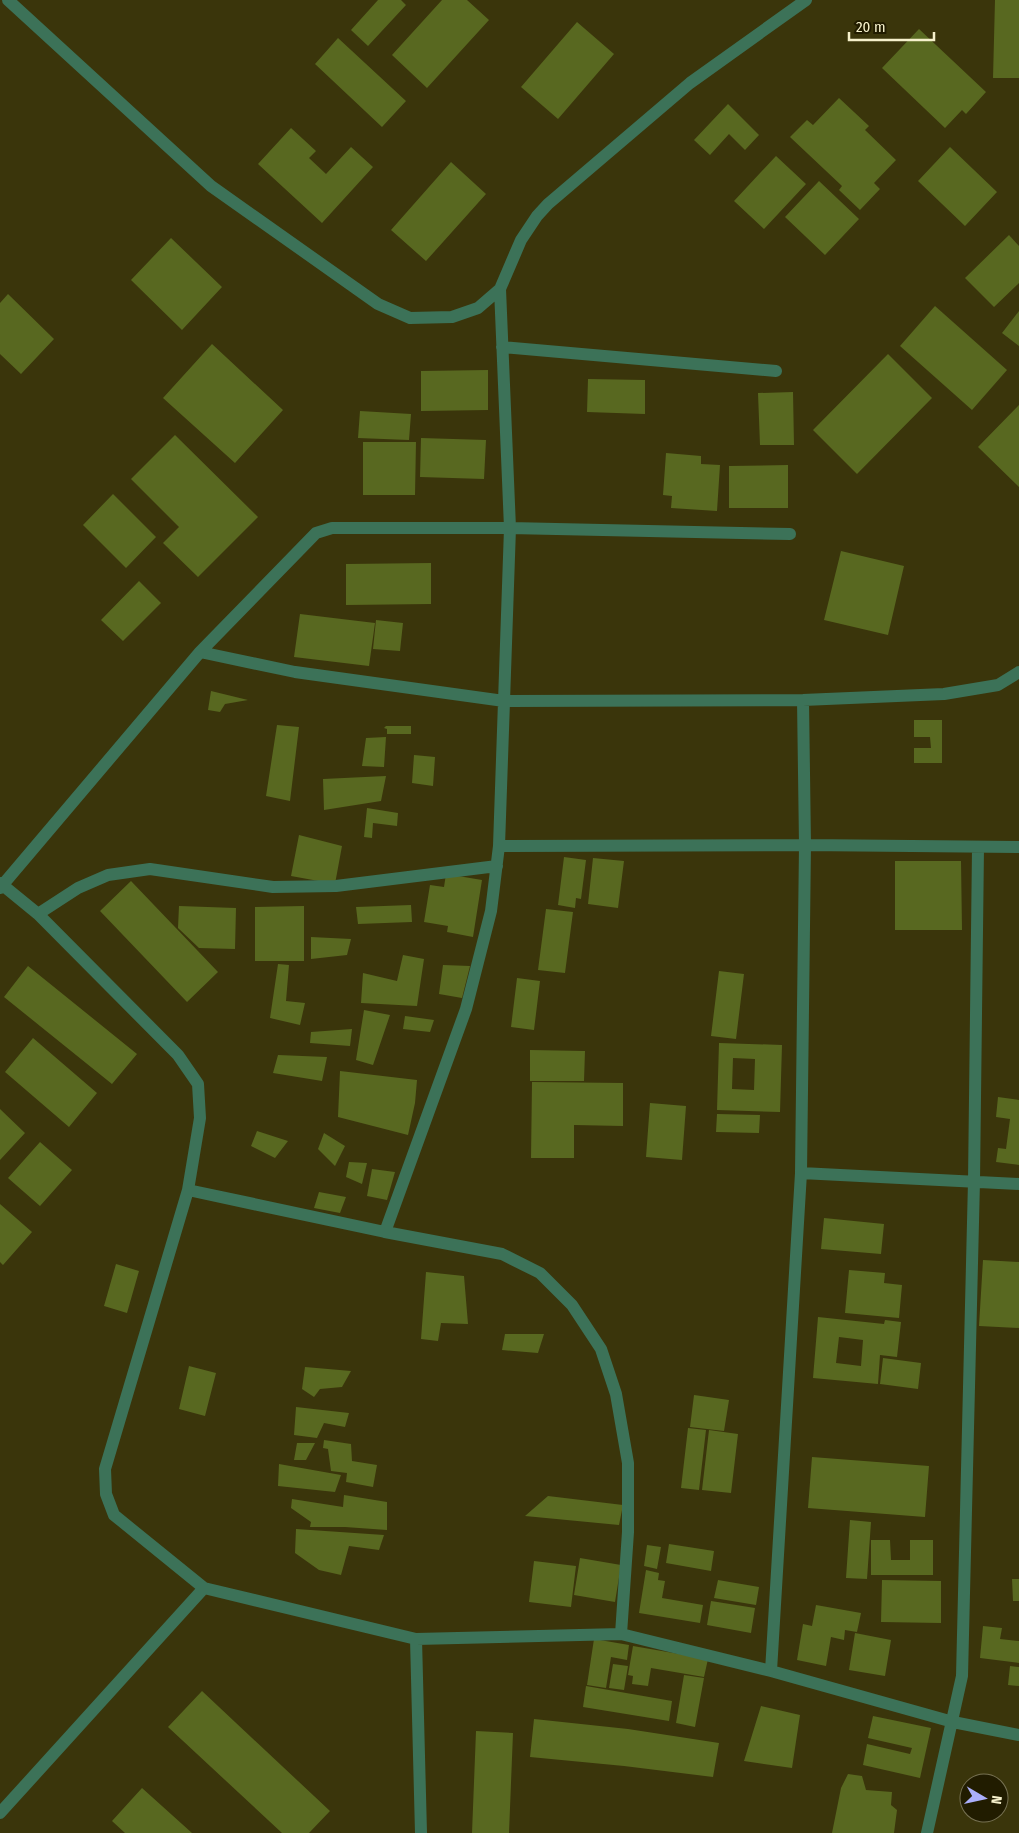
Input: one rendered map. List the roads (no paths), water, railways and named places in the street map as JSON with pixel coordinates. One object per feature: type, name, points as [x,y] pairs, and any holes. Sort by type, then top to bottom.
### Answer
[{"type":"street","points":[[8,0],[211,186],[378,304],[410,318],[452,317],[478,308],[500,289]]},
{"type":"street","points":[[385,1232],[466,1009],[491,911],[497,866],[510,528],[500,289],[521,240],[537,216],[548,204],[690,83],[806,0]]},
{"type":"street","points":[[502,347],[776,371]]},
{"type":"street","points":[[790,534],[510,528],[332,528],[316,533],[200,652],[1,885],[38,914],[178,1055],[198,1084],[200,1118],[188,1190],[104,1469],[106,1494],[114,1515],[204,1588],[416,1639],[621,1634],[772,1671],[953,1722],[1019,1735]]},
{"type":"street","points":[[200,652],[295,672],[504,701],[803,700],[944,694],[998,685],[1019,672]]},
{"type":"street","points":[[772,1671],[800,1173],[805,845],[803,700]]},
{"type":"street","points":[[499,846],[805,845],[1019,847]]},
{"type":"street","points":[[927,1833],[962,1676],[974,1181],[978,848]]},
{"type":"street","points":[[38,914],[78,888],[108,875],[150,869],[273,886],[336,886],[497,866]]},
{"type":"street","points":[[800,1173],[1019,1184]]},
{"type":"street","points":[[188,1190],[385,1232],[502,1254],[540,1273],[572,1305],[600,1349],[616,1394],[628,1463],[628,1532],[621,1634]]},
{"type":"street","points":[[0,1813],[204,1588]]},
{"type":"street","points":[[416,1639],[421,1833]]}]
